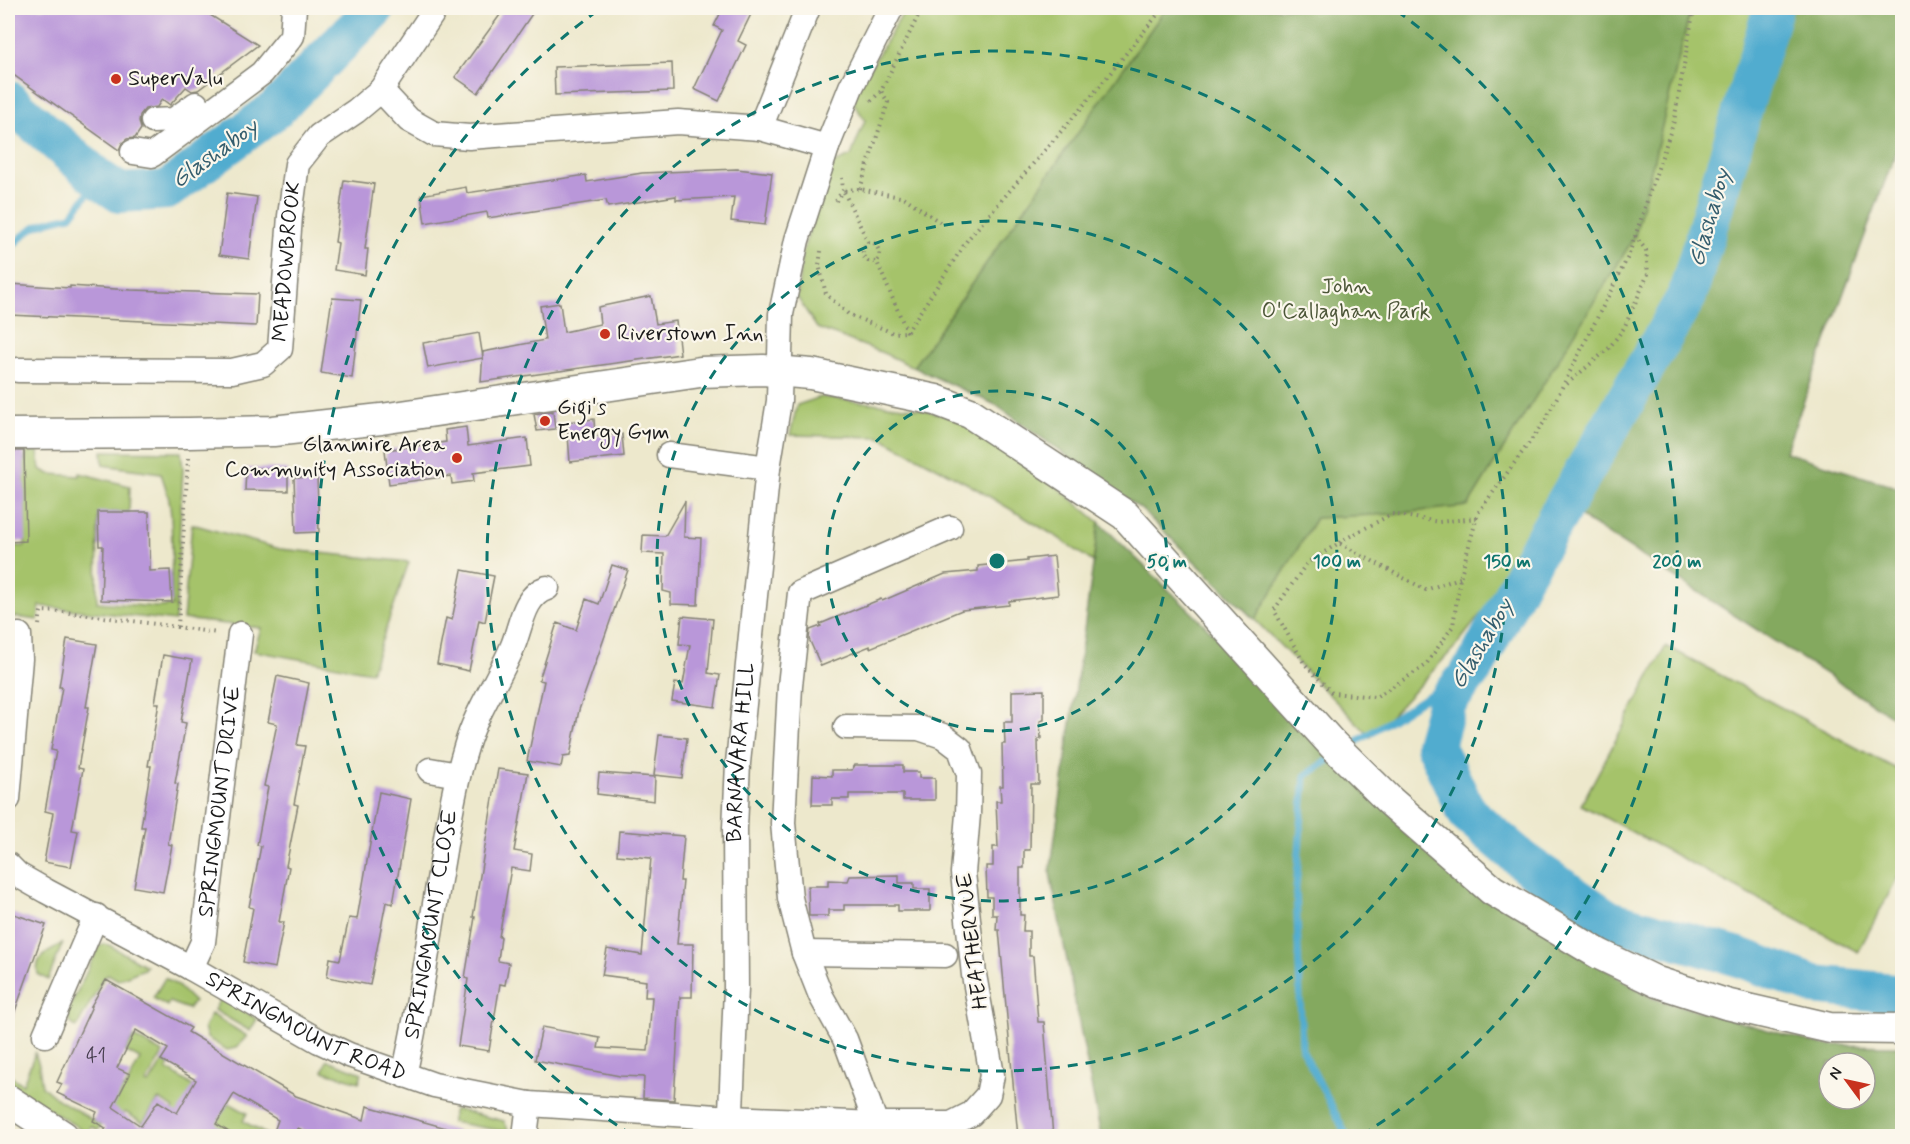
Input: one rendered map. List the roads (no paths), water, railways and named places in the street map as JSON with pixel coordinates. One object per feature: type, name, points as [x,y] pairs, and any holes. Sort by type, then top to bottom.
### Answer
[{"type":"main road","points":[[8,434],[273,431],[381,419],[699,372],[781,370],[889,388],[936,400],[970,413],[1125,514],[1333,745],[1390,801],[1492,890],[1599,954],[1657,982],[1726,1004],[1830,1028],[1902,1029]]},
{"type":"main road","points":[[8,1100],[63,1137]]},
{"type":"street","points":[[153,121],[174,120],[252,64],[284,32],[293,8]]},
{"type":"street","points":[[133,152],[152,155],[262,72],[292,36],[293,8]]},
{"type":"street","name":"MEADOWBROOK","points":[[18,370],[232,371],[262,364],[280,349],[290,216],[297,164],[319,136],[356,111],[381,90],[435,8]]},
{"type":"street","points":[[760,128],[808,8]]},
{"type":"street","name":"BARNAVARA HILL","points":[[731,1127],[736,988],[735,839],[738,763],[768,468],[779,401],[781,370],[779,338],[787,283],[797,240],[827,147],[850,87],[891,8]]},
{"type":"street","points":[[381,90],[409,120],[434,134],[469,137],[678,122],[760,128],[827,147]]},
{"type":"street","points":[[669,455],[768,468]]},
{"type":"street","points":[[877,1130],[845,1039],[820,996],[804,953],[790,898],[783,823],[790,686],[800,593],[950,528]]},
{"type":"street","name":"SPRINGMOUNT CLOSE","points":[[404,1075],[458,776],[466,744],[513,646],[526,609],[538,590],[547,588]]},
{"type":"street","name":"SPRINGMOUNT DRIVE","points":[[191,968],[203,942],[240,634]]},
{"type":"street","points":[[8,799],[20,659],[19,635]]},
{"type":"street","name":"HEATHERVUE","points":[[731,1127],[877,1130],[951,1124],[971,1114],[988,1095],[992,1075],[974,975],[963,873],[969,774],[960,749],[943,736],[919,728],[846,727]]},
{"type":"street","points":[[430,770],[458,776]]},
{"type":"street","name":"SPRINGMOUNT ROAD","points":[[8,865],[18,875],[191,968],[319,1041],[349,1055],[404,1075],[434,1084],[529,1104],[731,1127]]},
{"type":"street","points":[[45,1035],[96,916]]},
{"type":"street","name":"HEATHERVUE","points":[[804,953],[945,956]]},
{"type":"street","points":[[525,1137],[529,1104]]},
{"type":"waterway","name":"Glashaboy","points":[[8,100],[99,179],[120,193],[167,190],[276,109],[375,8]]},
{"type":"waterway","name":"Glashaboy","points":[[1773,8],[1687,296],[1523,575],[1476,665],[1447,702],[1435,745],[1467,813],[1527,864],[1609,920],[1739,957],[1814,985],[1902,994]]},
{"type":"waterway","points":[[8,252],[28,231],[50,221],[71,216],[99,179]]},
{"type":"waterway","points":[[1347,748],[1476,665]]},
{"type":"waterway","points":[[1335,756],[1305,776],[1296,889],[1302,1049],[1347,1136]]},
{"type":"place","name":"SuperValu","points":[[116,79]]},
{"type":"place","name":"Riverstown Inn","points":[[605,334]]},
{"type":"place","name":"Gigi's Energy Gym","points":[[545,421]]},
{"type":"place","name":"Glanmire Area Community Association","points":[[457,458]]},
{"type":"park label","name":"John O'Callaghan Park","points":[[1346,300]]}]
